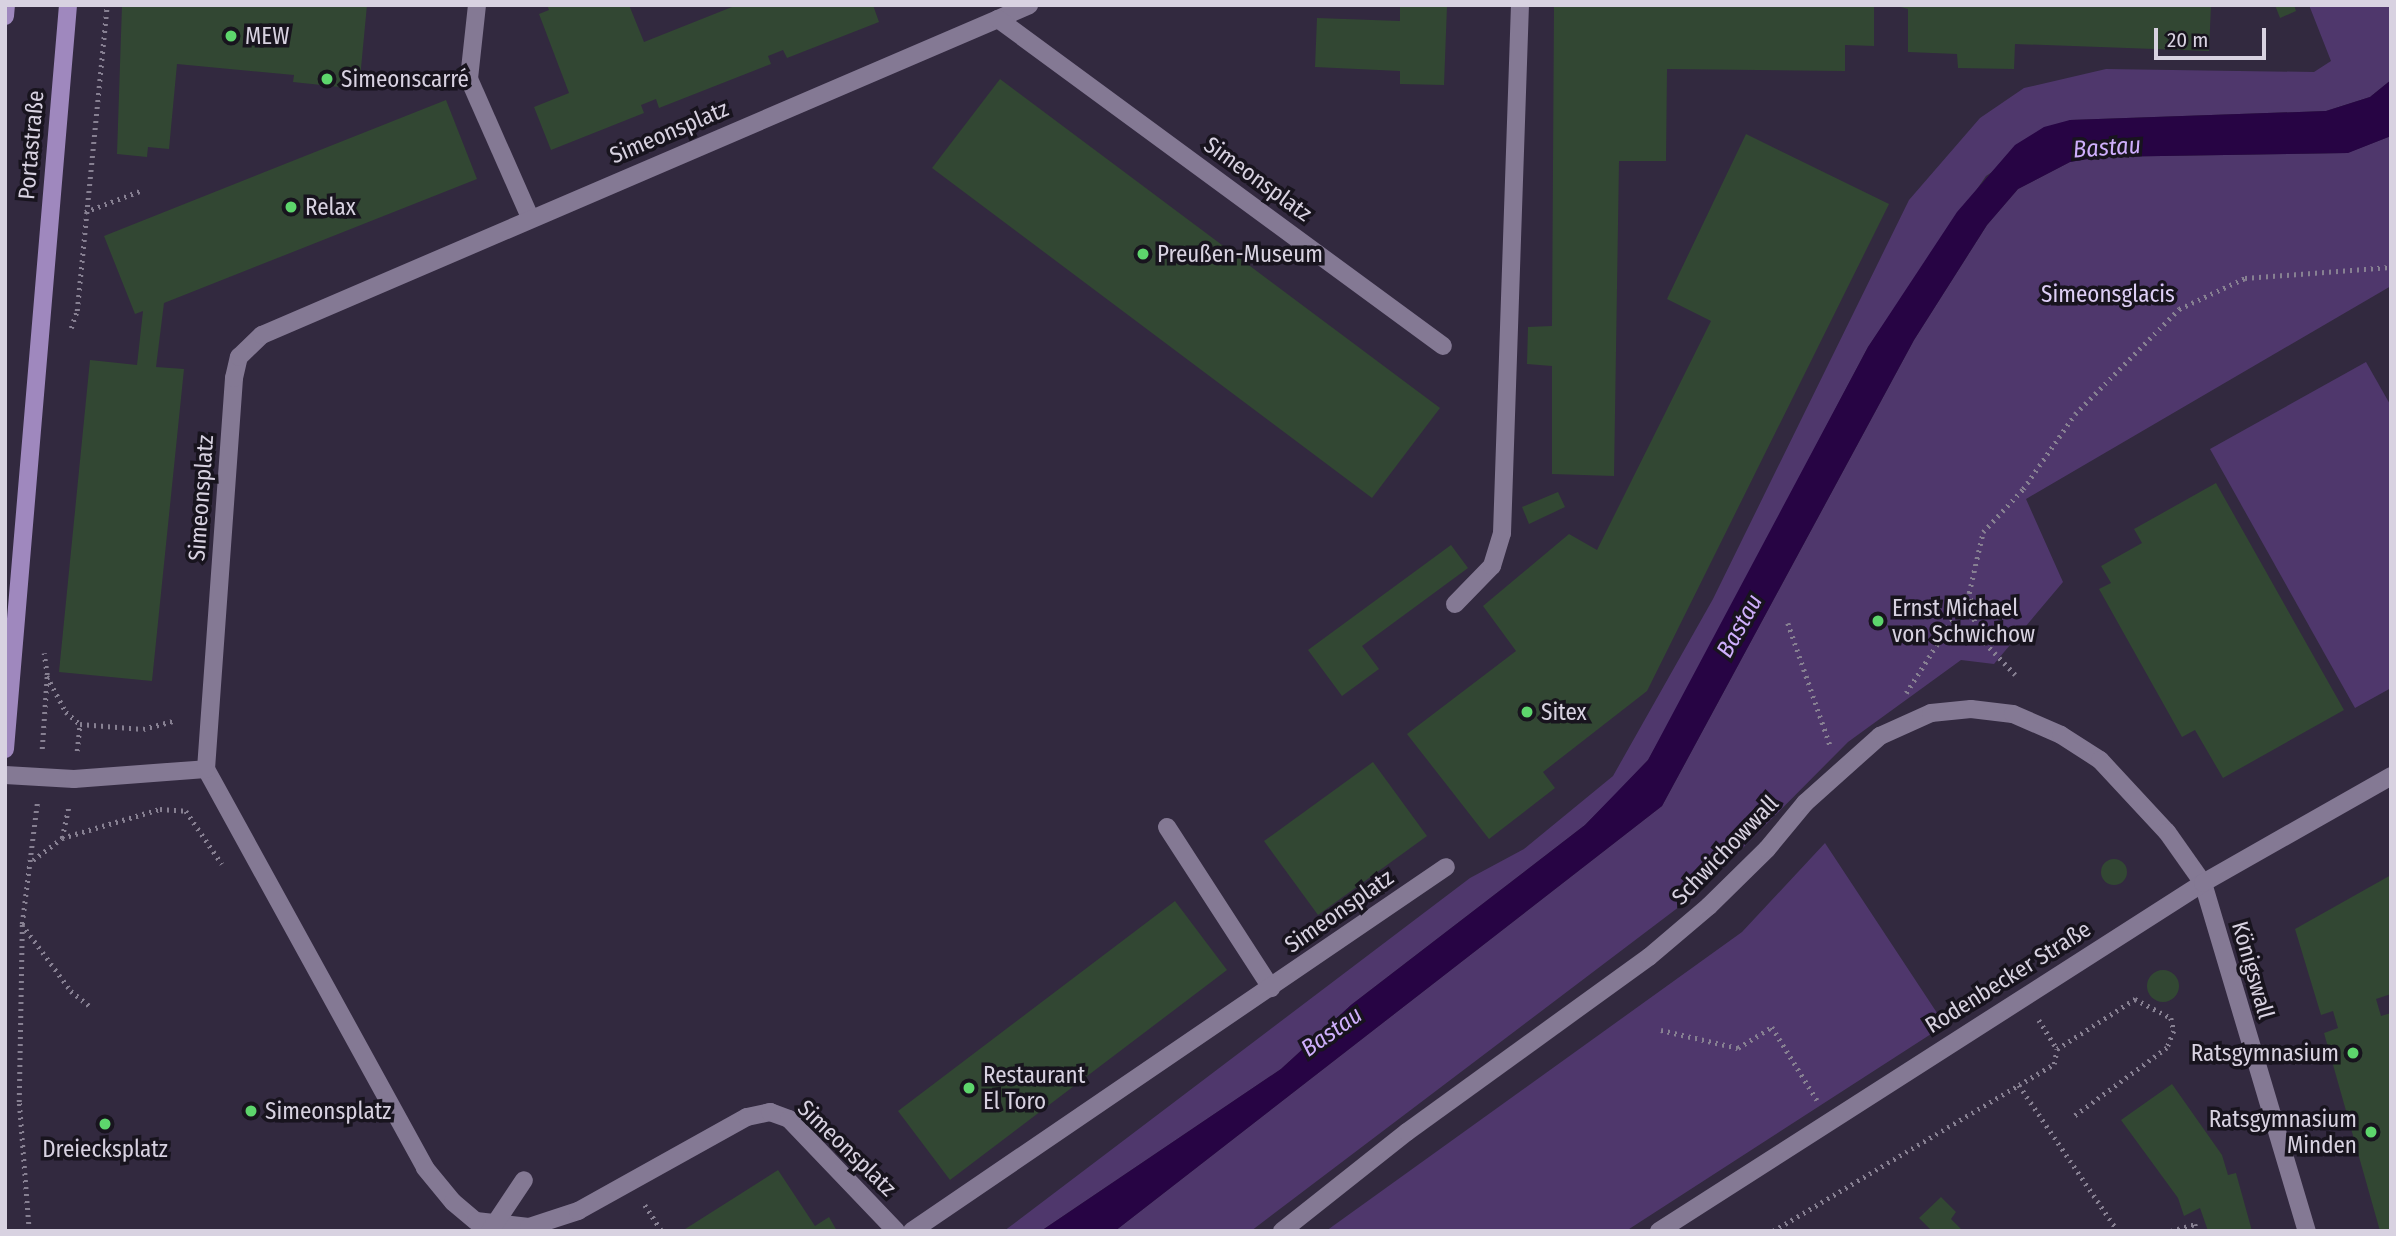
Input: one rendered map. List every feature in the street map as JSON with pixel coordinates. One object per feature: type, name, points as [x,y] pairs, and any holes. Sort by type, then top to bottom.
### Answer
[{"type":"main road","points":[[5,16],[6,5]]},
{"type":"main road","name":"Portastraße","points":[[5,749],[68,5]]},
{"type":"street","points":[[477,5],[469,79],[530,217]]},
{"type":"street","points":[[998,19],[1029,5]]},
{"type":"street","points":[[1455,604],[1492,566],[1502,533],[1520,5]]},
{"type":"street","name":"Simeonsplatz","points":[[896,1231],[789,1119],[770,1112],[747,1118],[578,1211],[529,1227],[493,1228],[476,1221],[453,1202],[425,1168],[206,769],[234,378],[239,357],[262,335],[530,217],[998,19],[1443,346]]},
{"type":"street","name":"Schwichowwall","points":[[1282,1231],[1408,1132],[1649,957],[1757,859],[1839,768],[1880,736],[1931,713],[1971,709],[2013,714],[2061,734],[2100,760],[2128,789],[2167,832],[2203,883]]},
{"type":"street","points":[[5,775],[74,779],[206,769]]},
{"type":"street","name":"Rodenbecker Straße","points":[[1659,1231],[1829,1118],[2203,883],[2391,776]]},
{"type":"street","points":[[1167,827],[1271,988]]},
{"type":"street","name":"Simeonsplatz","points":[[912,1231],[1447,867]]},
{"type":"street","name":"Königswall","points":[[2203,883],[2307,1231]]},
{"type":"street","points":[[493,1228],[524,1180]]},
{"type":"path","points":[[48,227],[140,191]]},
{"type":"path","points":[[1880,736],[1969,593],[1983,532],[2023,489],[2075,414],[2179,309],[2245,278],[2391,267]]},
{"type":"path","points":[[1969,593],[1977,635],[2015,675]]},
{"type":"path","points":[[1788,623],[1839,768]]},
{"type":"path","points":[[47,675],[66,712],[80,724],[142,729],[173,721]]},
{"type":"path","points":[[29,1231],[19,1102],[22,924],[32,860],[62,838],[160,809],[187,811],[226,869]]},
{"type":"path","points":[[22,924],[71,991],[91,1007]]},
{"type":"path","points":[[2057,1049],[2135,999],[2171,1018],[2174,1031],[2167,1048],[2072,1118]]},
{"type":"path","points":[[1661,1030],[1738,1048],[1772,1027],[1829,1118]]},
{"type":"path","points":[[1773,1231],[2054,1064],[2057,1049],[2052,1040]]},
{"type":"path","points":[[2020,1085],[2118,1231]]},
{"type":"path","points":[[2171,1231],[2194,1224],[2197,1231]]},
{"type":"green space","points":[[2309,5],[2391,5],[2391,80],[2370,97],[2326,111],[2070,120],[1986,176],[1868,347],[1648,760],[1585,825],[1351,1005],[1281,1069],[1041,1231],[1004,1231],[1470,878],[1524,849],[1613,776],[1713,599],[1909,200],[1980,118],[2024,88],[2106,69],[2314,72],[2331,61]]},
{"type":"green space","name":"Simeonsglacis","points":[[2391,136],[2391,286],[2026,499],[2063,582],[1994,664],[1961,660],[1848,742],[1700,891],[1251,1231],[1115,1231],[1662,806],[1914,340],[1987,225],[2018,189],[2070,162],[2099,157],[2347,153]]},
{"type":"green space","points":[[2366,362],[2391,406],[2391,688],[2355,708],[2210,449]]},
{"type":"green space","points":[[1825,843],[1945,1025],[1626,1231],[1326,1231],[1742,932]]},
{"type":"water","name":"Bastau","points":[[2391,80],[2391,136],[2348,153],[2099,157],[2070,162],[2018,189],[1987,225],[1914,340],[1662,806],[1115,1231],[1041,1231],[1281,1069],[1351,1005],[1585,825],[1648,760],[1868,347],[1957,212],[2015,145],[2044,127],[2070,120],[2326,111],[2370,97]]},
{"type":"building","name":"Simeonscarré","points":[[122,5],[367,5],[359,89],[293,82],[294,75],[177,64],[169,149],[148,147],[147,157],[117,154]]},
{"type":"building","points":[[547,5],[629,5],[644,42],[737,5],[873,5],[879,22],[787,58],[783,50],[768,56],[771,64],[659,108],[656,99],[641,105],[644,113],[551,150],[534,107],[569,93],[539,14],[549,10]]},
{"type":"building","points":[[1400,5],[1447,6],[1444,85],[1400,84],[1400,71],[1315,67],[1317,18],[1400,21]]},
{"type":"building","points":[[1554,5],[1874,5],[1874,46],[1845,45],[1845,71],[1667,69],[1666,161],[1619,161],[1614,476],[1552,474],[1552,366],[1527,364],[1528,327],[1552,326]]},
{"type":"building","points":[[1893,5],[2211,5],[2209,51],[2015,44],[2014,69],[1958,68],[1957,54],[1908,52],[1908,9]]},
{"type":"building","points":[[2275,5],[2294,5],[2296,11],[2280,18]]},
{"type":"building","name":"Preußen-Museum","points":[[1000,79],[1440,408],[1372,498],[932,168]]},
{"type":"building","points":[[446,100],[477,179],[164,303],[156,367],[184,369],[152,681],[59,672],[90,360],[137,365],[143,311],[135,314],[104,236]]},
{"type":"building","points":[[1746,134],[1889,204],[1647,691],[1543,772],[1555,788],[1489,839],[1407,734],[1516,651],[1483,606],[1569,534],[1597,550],[1711,321],[1667,299]]},
{"type":"building","points":[[2216,483],[2344,710],[2223,778],[2195,730],[2182,737],[2099,589],[2111,583],[2101,566],[2142,543],[2134,529]]},
{"type":"building","points":[[1558,492],[1565,507],[1529,524],[1522,507]]},
{"type":"building","points":[[1451,545],[1468,568],[1362,646],[1379,669],[1342,696],[1308,650]]},
{"type":"building","points":[[1373,762],[1427,836],[1318,915],[1264,841]]},
{"type":"building","points":[[2114,859],[2123,863],[2127,872],[2123,881],[2114,885],[2105,881],[2101,872],[2105,863]]},
{"type":"building","name":"Ratsgymnasium Minden","points":[[2391,875],[2391,994],[2376,999],[2381,1016],[2391,1013],[2391,1231],[2380,1231],[2324,1033],[2338,1028],[2333,1011],[2321,1015],[2295,929]]},
{"type":"building","points":[[1175,901],[1227,970],[950,1180],[898,1111]]},
{"type":"building","points":[[2163,970],[2175,974],[2179,986],[2175,998],[2163,1002],[2151,998],[2147,986],[2151,974]]},
{"type":"building","points":[[2172,1084],[2222,1155],[2228,1175],[2236,1173],[2252,1231],[2208,1231],[2200,1208],[2184,1216],[2178,1198],[2121,1120]]},
{"type":"building","points":[[778,1170],[815,1226],[829,1217],[837,1231],[682,1231]]},
{"type":"building","points":[[1941,1197],[1956,1212],[1951,1219],[1963,1231],[1932,1231],[1919,1218]]},
{"type":"place","name":"MEW","points":[[231,36]]},
{"type":"place","name":"Simeonscarré","points":[[327,79]]},
{"type":"place","name":"Relax","points":[[291,207]]},
{"type":"place","name":"Preußen-Museum","points":[[1143,254]]},
{"type":"place","name":"Ernst Michael von Schwichow","points":[[1878,621]]},
{"type":"place","name":"Sitex","points":[[1527,712]]},
{"type":"place","name":"Ratsgymnasium","points":[[2353,1053]]},
{"type":"place","name":"Restaurant El Toro","points":[[969,1088]]},
{"type":"place","name":"Simeonsplatz","points":[[251,1111]]},
{"type":"place","name":"Dreiecksplatz","points":[[105,1124]]},
{"type":"place","name":"Ratsgymnasium Minden","points":[[2371,1132]]}]
